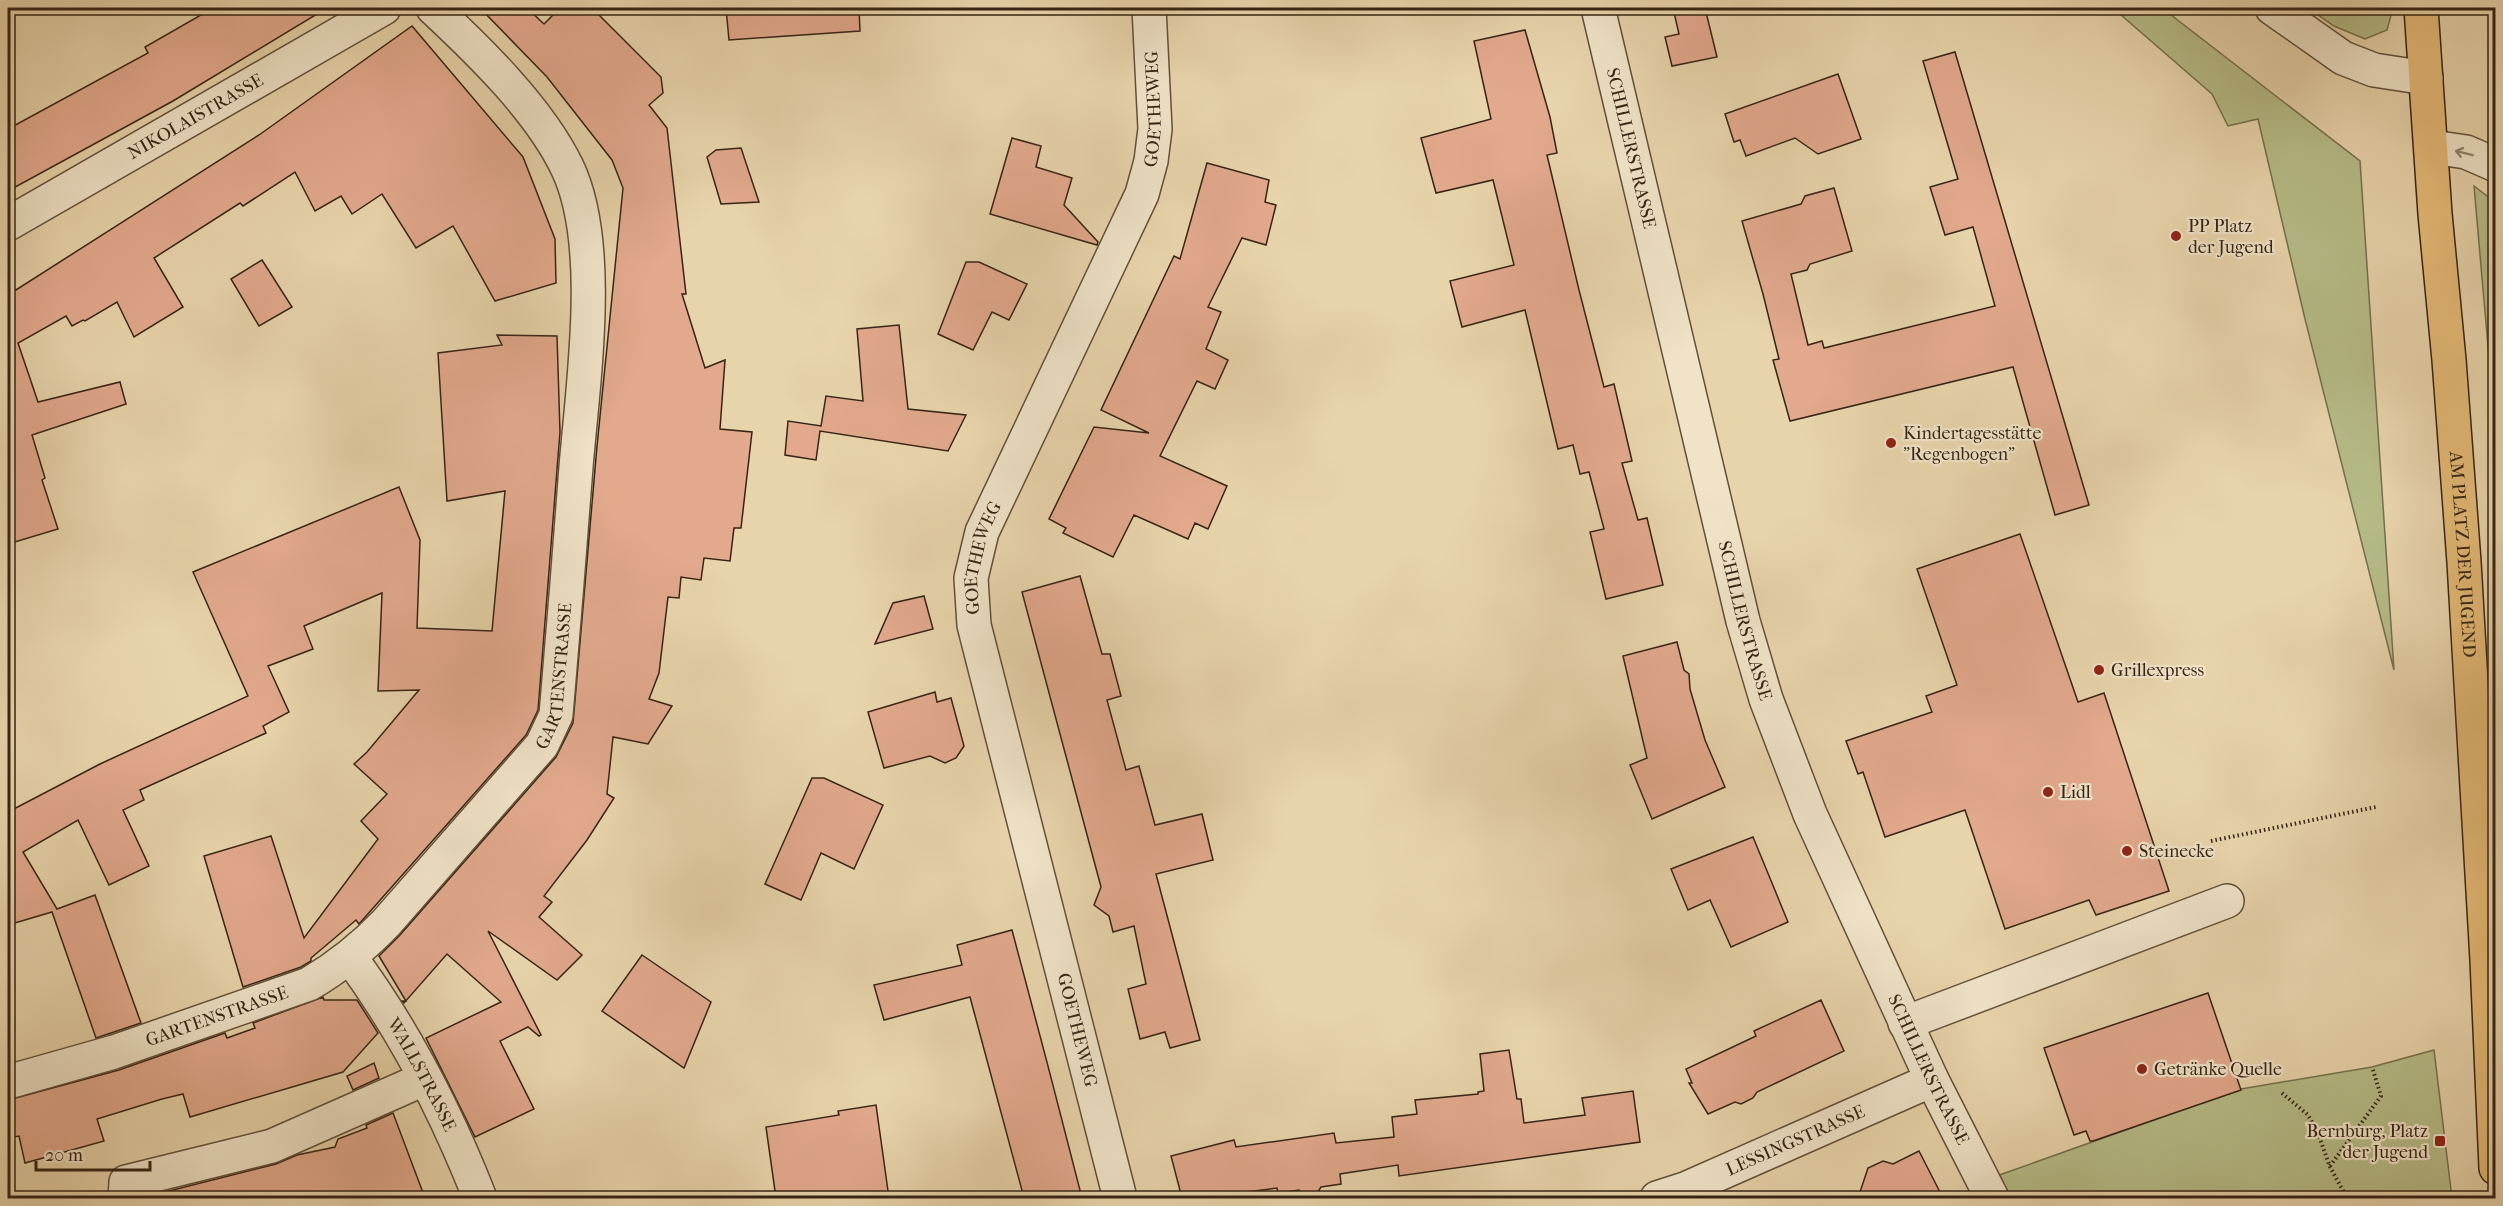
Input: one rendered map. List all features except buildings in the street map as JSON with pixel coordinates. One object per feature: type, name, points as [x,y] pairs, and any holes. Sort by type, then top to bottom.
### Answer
[{"type":"main road","name":"AM PLATZ DER JUGEND","points":[[2421,8],[2435,214],[2449,360],[2463,550],[2491,960],[2496,1168]]},
{"type":"street","name":"NIKOLAISTRASSE","points":[[8,224],[384,8]]},
{"type":"street","name":"GARTENSTRASSE","points":[[8,1082],[114,1052],[309,984],[350,957],[386,923],[542,745],[550,731],[557,704],[585,352],[588,293],[587,246],[581,205],[567,166],[541,125],[506,82],[434,8]]},
{"type":"street","name":"GOETHEWEG","points":[[1120,1198],[974,625],[971,578],[982,532],[1142,194],[1151,161],[1155,129],[1149,8]]},
{"type":"street","name":"SCHILLERSTRASSE","points":[[1598,8],[1743,621],[1766,699],[1810,814],[1932,1080],[1992,1198]]},
{"type":"street","points":[[2272,8],[2343,58],[2373,70],[2426,78]]},
{"type":"street","points":[[2432,147],[2466,152],[2496,165]]},
{"type":"street","points":[[1905,1023],[2227,902]]},
{"type":"street","name":"WALLSTRASSE","points":[[350,957],[387,1010],[458,1142],[480,1198]]},
{"type":"street","points":[[125,1198],[126,1182],[272,1146],[424,1079]]},
{"type":"street","name":"LESSINGSTRASSE","points":[[1657,1198],[1685,1189],[1932,1080]]},
{"type":"path","points":[[2211,841],[2376,807]]},
{"type":"path","points":[[2330,1167],[2380,1096],[2372,1067]]},
{"type":"path","points":[[2282,1094],[2308,1115],[2346,1198]]},
{"type":"green space","points":[[2113,8],[2162,8],[2360,161],[2394,670],[2305,319],[2258,119],[2228,126],[2212,94]]},
{"type":"green space","points":[[2308,8],[2393,8],[2387,30],[2365,39],[2334,26]]},
{"type":"green space","points":[[2474,186],[2495,202],[2495,426]]},
{"type":"green space","points":[[2434,1050],[2452,1198],[2002,1198],[1991,1178],[2241,1089],[2372,1067]]},
{"type":"place","name":"PP Platz der Jugend","points":[[2176,236]]},
{"type":"place","name":"Kindertagesstätte \"Regenbogen\"","points":[[1891,443]]},
{"type":"place","name":"Grillexpress","points":[[2099,670]]},
{"type":"place","name":"Lidl","points":[[2048,792]]},
{"type":"place","name":"Steinecke","points":[[2127,851]]},
{"type":"place","name":"Getränke Quelle","points":[[2142,1069]]},
{"type":"place","name":"Bernburg, Platz der Jugend","points":[[2440,1141]]}]
